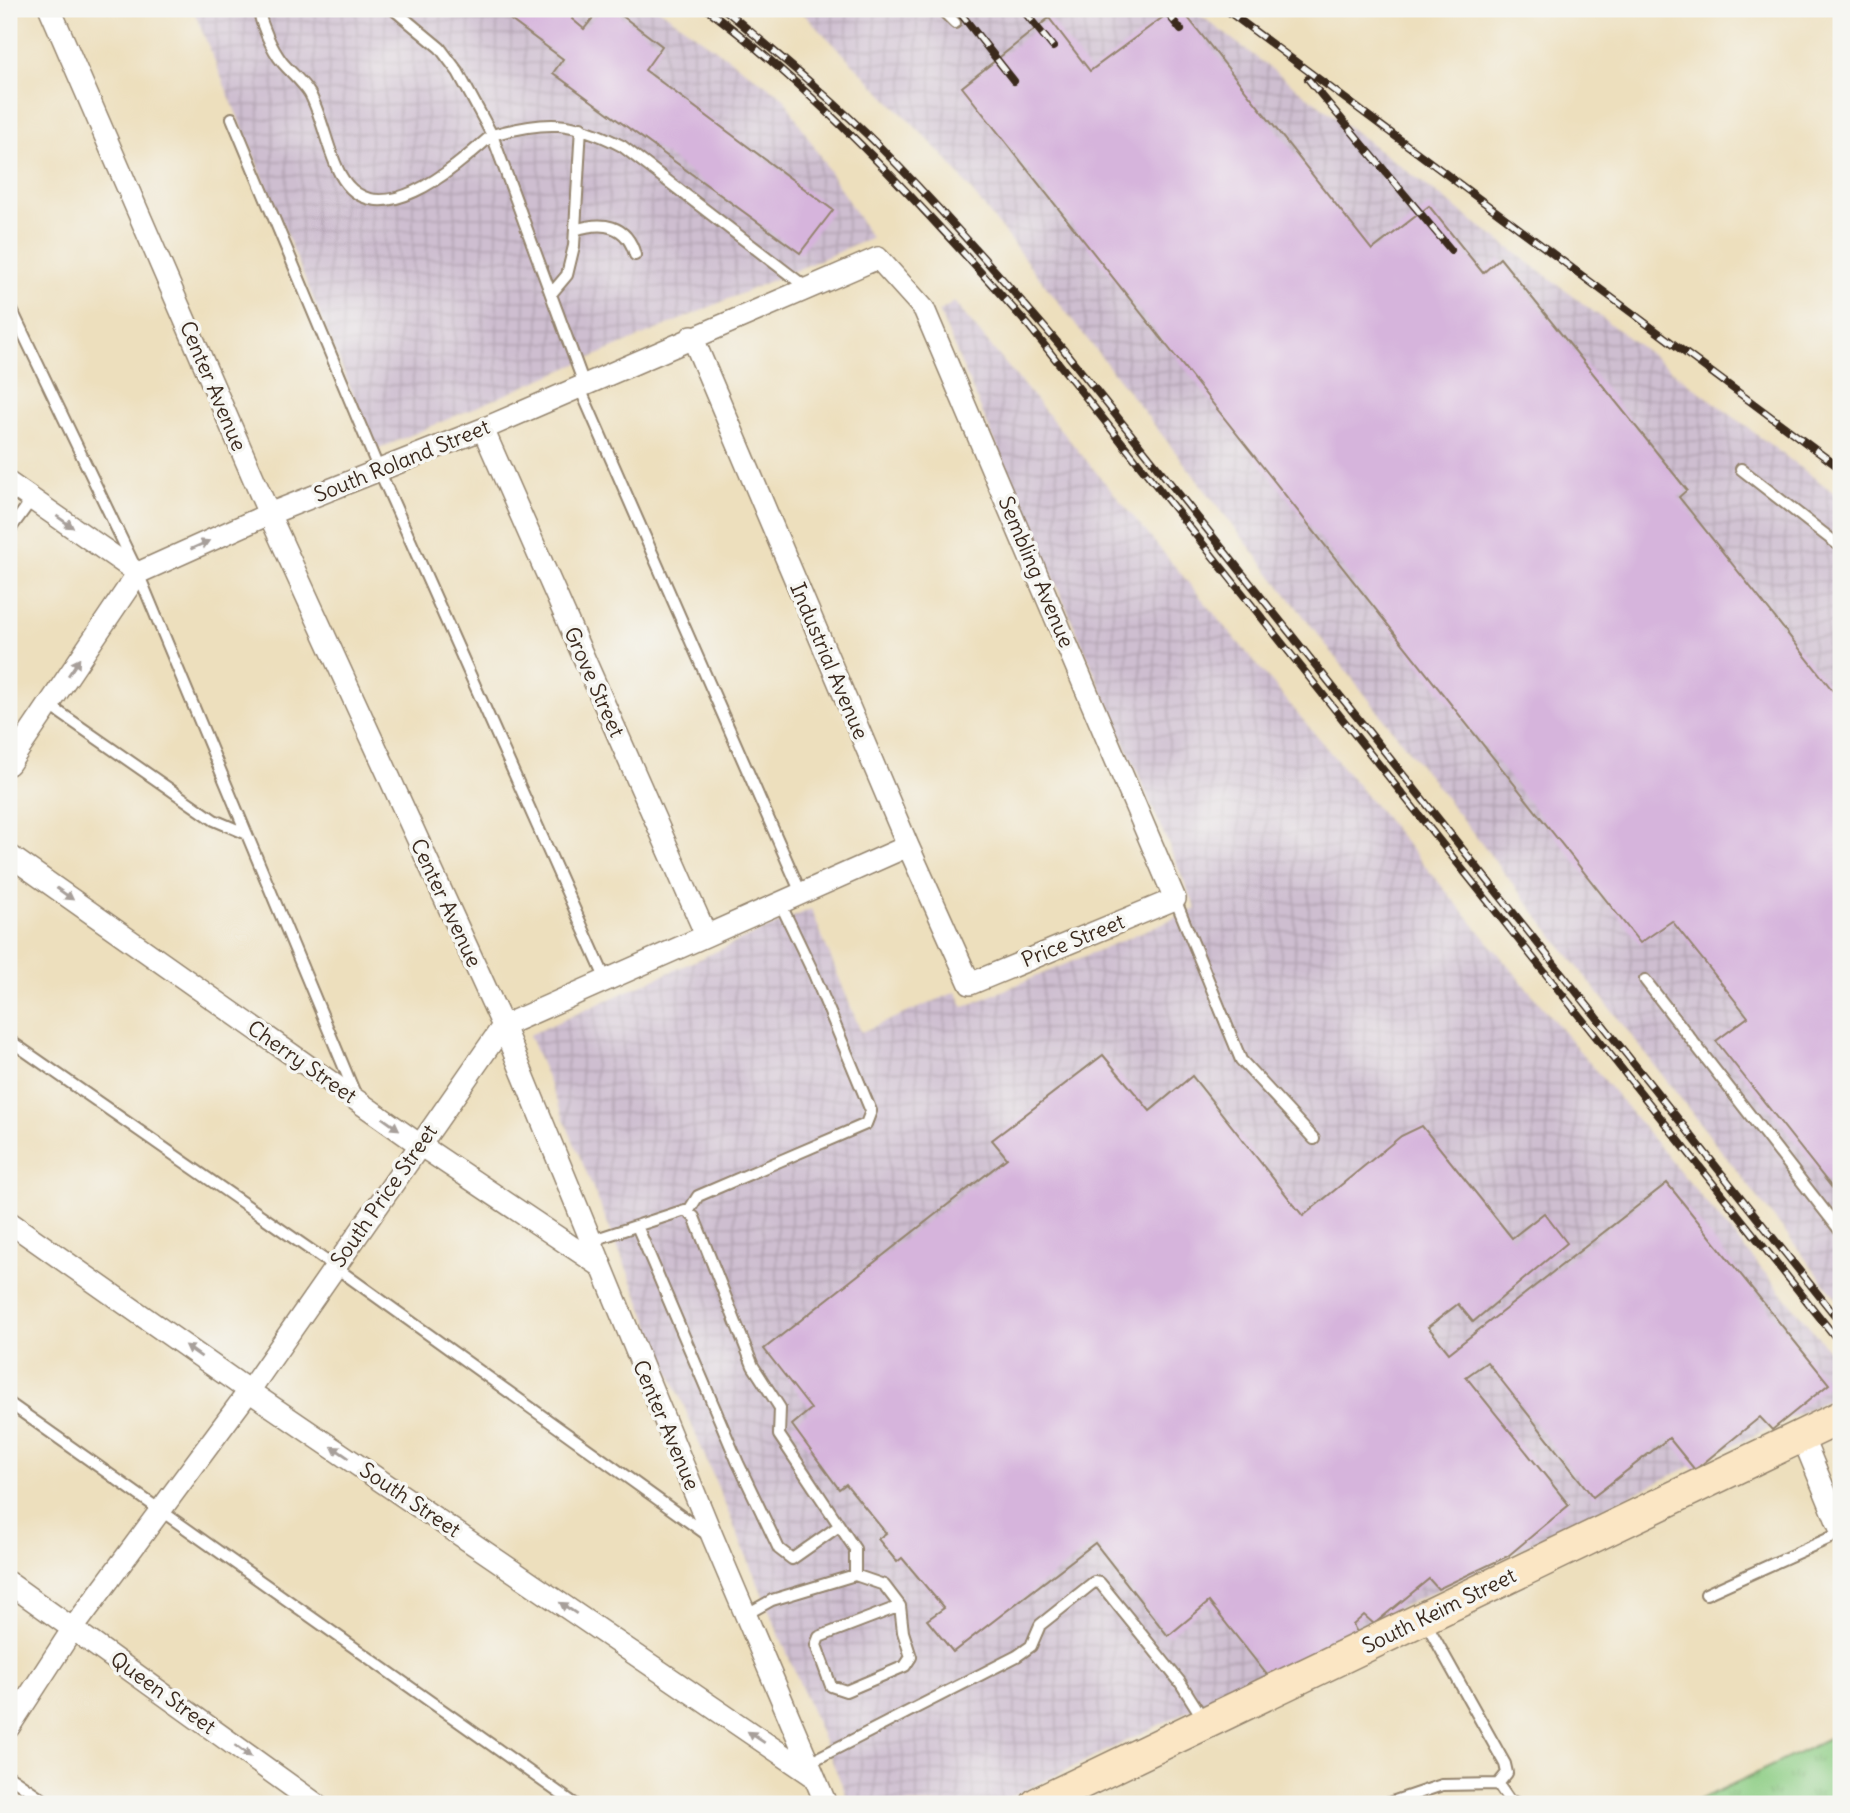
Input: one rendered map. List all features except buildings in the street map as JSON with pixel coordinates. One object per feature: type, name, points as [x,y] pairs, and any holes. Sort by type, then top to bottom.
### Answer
[{"type":"street","name":"Center Avenue","points":[[50,9],[269,514],[503,1026],[583,1245],[599,1265],[826,1804]]},
{"type":"street","name":"South Roland Street","points":[[138,573],[269,514],[483,429],[692,336],[878,258]]},
{"type":"street","name":"Sembling Avenue","points":[[878,258],[924,309],[1175,899]]},
{"type":"street","name":"Industrial Avenue","points":[[692,336],[908,846],[970,984]]},
{"type":"street","name":"Grove Street","points":[[483,429],[706,935]]},
{"type":"street","points":[[9,483],[138,573],[9,764]]},
{"type":"street","points":[[503,1026],[908,846]]},
{"type":"street","name":"Cherry Street","points":[[9,855],[420,1145],[583,1245]]},
{"type":"street","name":"Price Street","points":[[970,984],[1175,899]]},
{"type":"street","name":"South Price Street","points":[[9,1727],[74,1627],[249,1391],[503,1026]]},
{"type":"street","name":"South Street","points":[[9,1222],[249,1391],[810,1769]]},
{"type":"street","name":"South Keim Street","points":[[1048,1803],[1206,1723],[1841,1418]]},
{"type":"street","points":[[1802,1436],[1841,1532]]},
{"type":"street","name":"Queen Street","points":[[9,1583],[74,1627],[316,1804]]},
{"type":"lane","points":[[258,9],[281,61],[310,96],[341,176],[352,189],[365,197],[400,197],[429,186],[492,135],[550,123],[581,127],[622,146],[807,288]]},
{"type":"lane","points":[[393,9],[440,48],[458,72],[492,135],[582,385],[801,893]]},
{"type":"lane","points":[[941,9],[955,23]]},
{"type":"lane","points":[[232,118],[379,470],[606,980]]},
{"type":"lane","points":[[551,294],[567,275],[575,230],[581,127]]},
{"type":"lane","points":[[575,230],[601,223],[612,226],[629,238],[635,255]]},
{"type":"lane","points":[[9,304],[138,573],[359,1102]]},
{"type":"lane","points":[[1741,469],[1841,547]]},
{"type":"lane","points":[[9,531],[32,499]]},
{"type":"lane","points":[[49,705],[214,820],[247,835]]},
{"type":"lane","points":[[1175,899],[1241,1060],[1314,1139]]},
{"type":"lane","points":[[688,1212],[698,1196],[866,1124],[871,1111],[813,972],[780,902]]},
{"type":"lane","points":[[1645,980],[1841,1232]]},
{"type":"lane","points":[[9,1040],[335,1267],[713,1538]]},
{"type":"lane","points":[[583,1245],[685,1210],[694,1217],[753,1366],[780,1408],[779,1436],[855,1549],[855,1575]]},
{"type":"lane","points":[[637,1226],[738,1463],[779,1549],[792,1559],[839,1526]]},
{"type":"lane","points":[[9,1403],[575,1804]]},
{"type":"lane","points":[[1706,1594],[1841,1532]]},
{"type":"lane","points":[[745,1615],[772,1600],[855,1575],[884,1585],[900,1606],[903,1632],[911,1657],[905,1666],[846,1691],[831,1686],[816,1644],[819,1637],[900,1606]]},
{"type":"lane","points":[[810,1769],[1017,1656],[1031,1646],[1040,1625],[1094,1582],[1100,1583],[1180,1682],[1206,1723]]},
{"type":"lane","points":[[1386,1804],[1442,1785],[1498,1784],[1507,1773],[1505,1764],[1423,1618]]},
{"type":"lane","points":[[9,1776],[50,1804]]},
{"type":"lane","points":[[1498,1784],[1509,1800],[1519,1804]]},
{"type":"shaded area","points":[[193,9],[659,9],[783,97],[871,238],[376,450]]},
{"type":"shaded area","points":[[799,9],[1192,9],[1841,498],[1841,1304],[945,157]]},
{"type":"shaded area","points":[[954,302],[1841,1364],[1841,1393],[997,1804],[850,1804],[529,1035],[811,909],[861,1032],[956,992],[964,1007],[1196,909],[939,312]]},
{"type":"green space","points":[[1841,1733],[1841,1804],[1695,1802]]},
{"type":"railway","points":[[707,9],[794,81],[876,160],[1029,326],[1841,1344]]},
{"type":"railway","points":[[724,9],[880,147],[973,246],[1063,349],[1841,1323]]},
{"type":"railway","points":[[957,9],[1014,81]]},
{"type":"railway","points":[[1022,9],[1053,47]]},
{"type":"railway","points":[[1164,9],[1181,30]]},
{"type":"railway","points":[[1225,9],[1841,469]]},
{"type":"railway","points":[[1308,79],[1451,250]]}]
